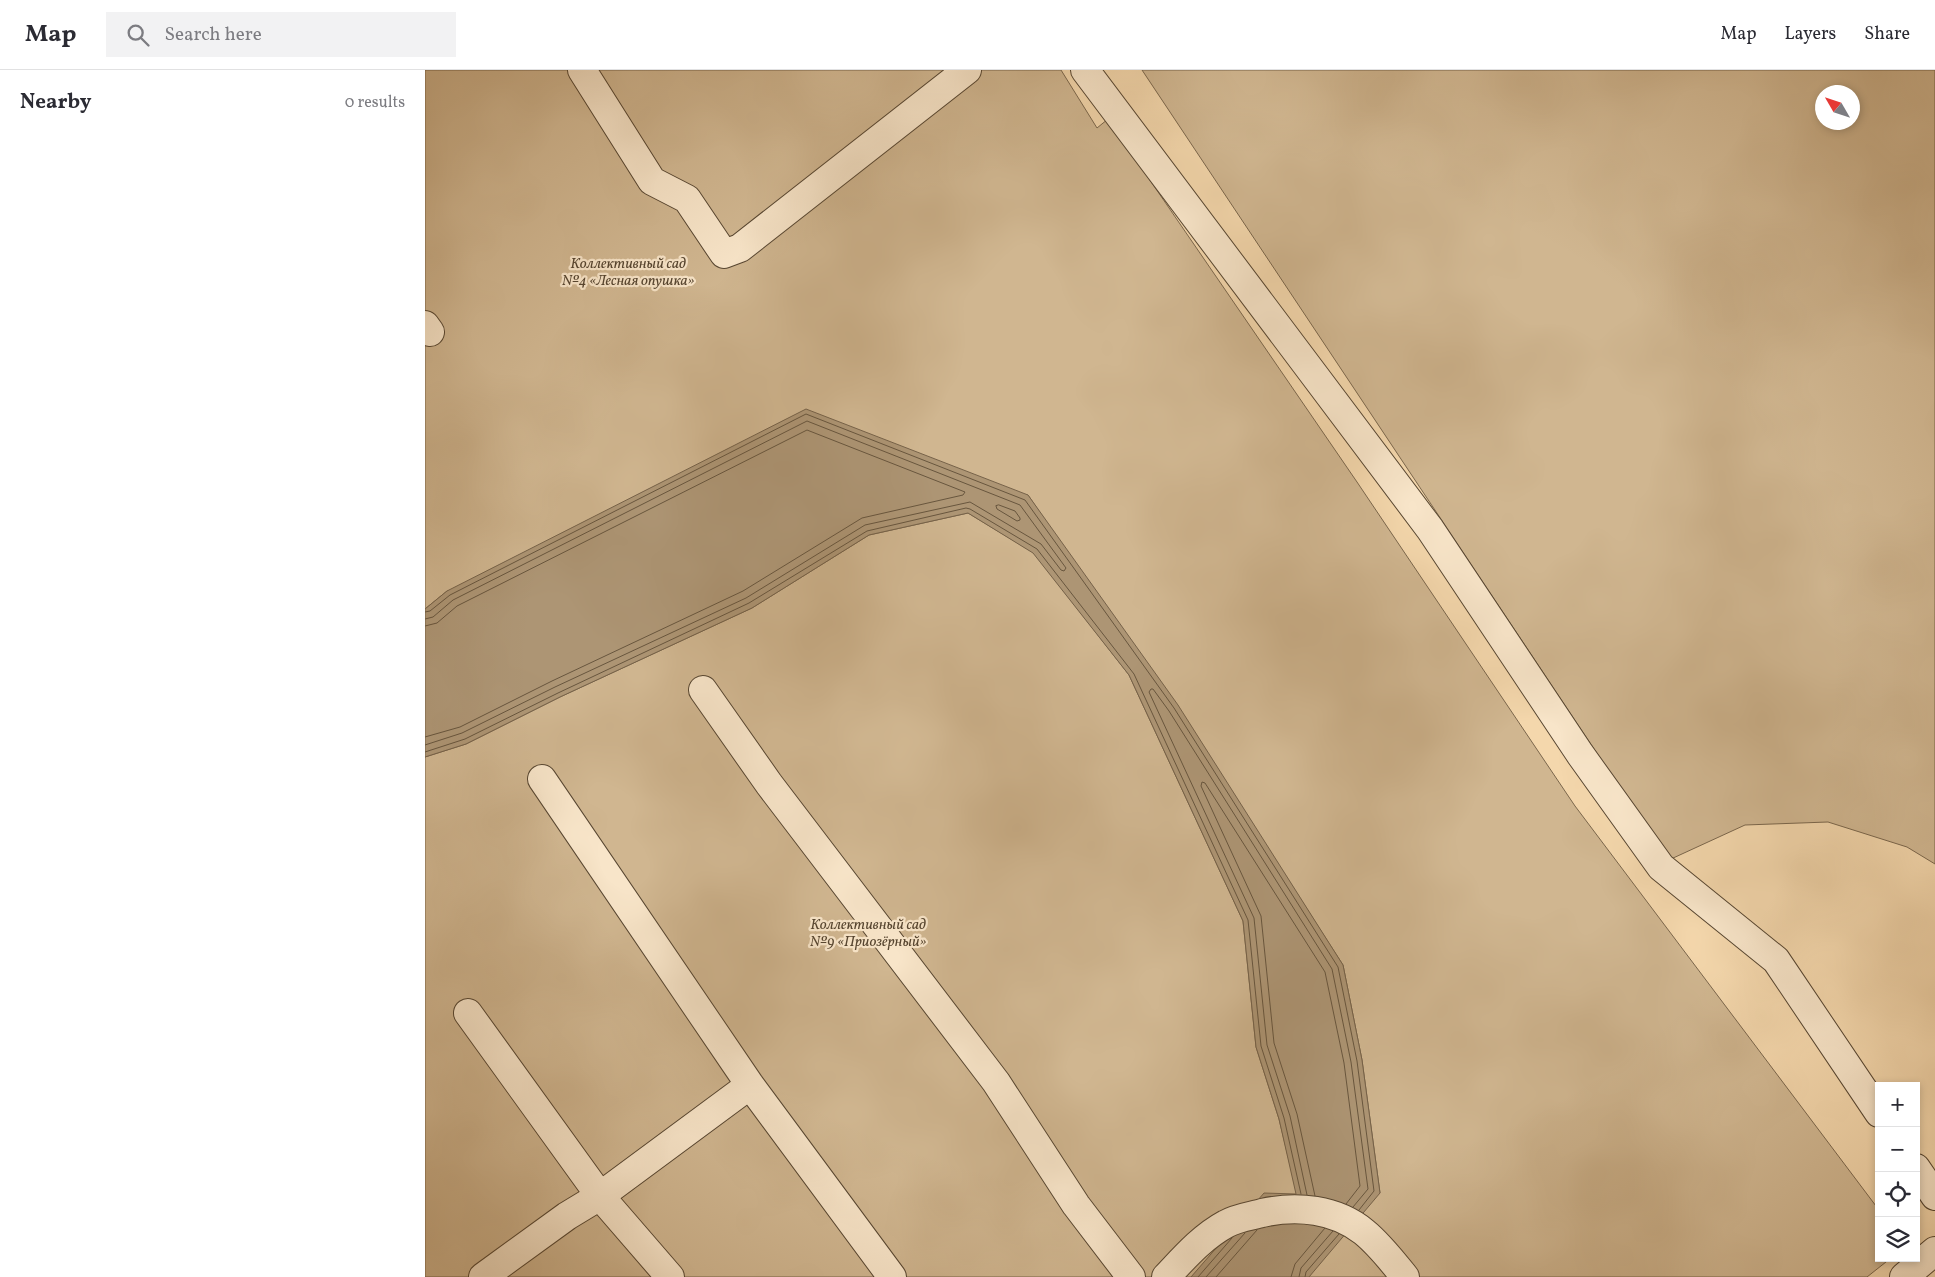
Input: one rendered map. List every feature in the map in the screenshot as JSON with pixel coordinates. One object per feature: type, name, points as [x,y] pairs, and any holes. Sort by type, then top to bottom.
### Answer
[{"type":"street","points":[[582,70],[651,181],[687,199],[724,254],[739,248],[967,70]]},
{"type":"street","points":[[1085,70],[1430,529],[1580,754],[1661,867],[1776,960],[1875,1107]]},
{"type":"street","points":[[703,690],[769,784],[996,1082],[1077,1205],[1131,1277]]},
{"type":"street","points":[[542,779],[750,1085],[892,1277]]},
{"type":"street","points":[[468,1013],[600,1196],[670,1277]]},
{"type":"street","points":[[483,1277],[567,1216],[600,1196],[750,1085]]},
{"type":"street","points":[[1919,1172],[1935,1196]]},
{"type":"street","points":[[1166,1277],[1196,1246],[1227,1223],[1272,1211],[1296,1209],[1317,1210],[1339,1217],[1364,1231],[1392,1260],[1405,1277]]},
{"type":"street","points":[[1904,1277],[1935,1251]]},
{"type":"green space","points":[[425,70],[1061,70],[1097,128],[1108,119],[1357,482],[1575,806],[1875,1205],[1875,1262],[1886,1262],[1867,1277],[425,1277],[425,757],[466,744],[560,697],[752,608],[869,535],[968,513],[1034,553],[1129,675],[1243,921],[1256,1047],[1279,1119],[1297,1194],[1380,1193],[1362,1060],[1343,965],[1276,861],[1028,495],[447,591],[425,609]]},
{"type":"green space","points":[[1142,70],[1935,70],[1935,864],[1907,847],[1828,822],[1745,825],[1671,859],[1636,812]]},
{"type":"water","points":[[806,409],[1028,495],[1178,705],[1343,965],[1362,1060],[1380,1193],[1309,1277],[1191,1277],[1264,1193],[1296,1194],[1279,1119],[1256,1047],[1243,921],[1129,675],[1033,553],[968,513],[869,535],[752,608],[560,697],[466,744],[425,757],[425,609],[447,591]]},
{"type":"park label","name":"Коллективный сад №4 «Лесная опушка»","points":[[628,272]]},
{"type":"park label","name":"Коллективный сад №9 «Приозёрный»","points":[[868,932]]}]
